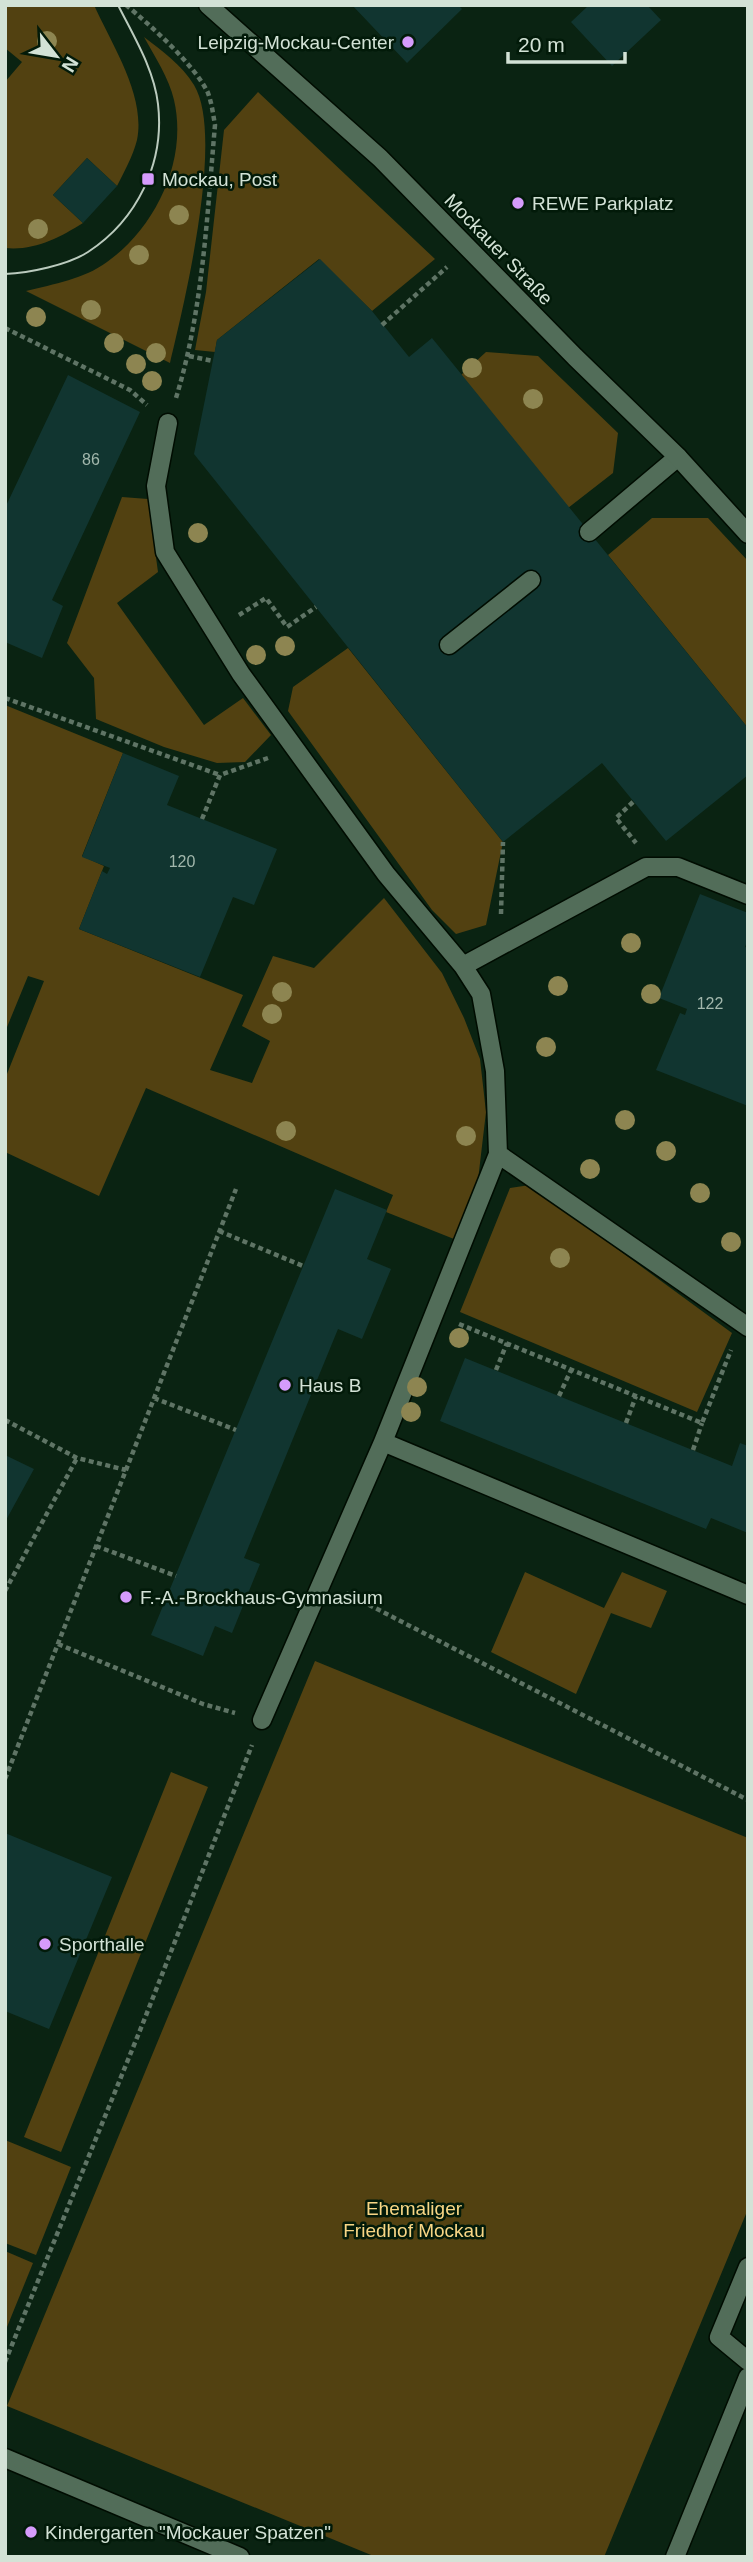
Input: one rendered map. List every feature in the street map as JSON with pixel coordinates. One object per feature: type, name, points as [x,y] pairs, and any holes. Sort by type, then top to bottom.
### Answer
[{"type":"street","name":"Mockauer Straße","points":[[208,5],[380,158],[575,357],[678,457],[748,534]]},
{"type":"street","points":[[168,423],[156,486],[165,552],[241,674],[387,874],[463,966],[481,994],[495,1071],[498,1154],[383,1442],[262,1720]]},
{"type":"street","points":[[589,532],[678,457]]},
{"type":"street","points":[[449,646],[531,580]]},
{"type":"street","points":[[463,966],[646,867],[678,867],[748,895]]},
{"type":"street","points":[[498,1154],[748,1327]]},
{"type":"street","points":[[383,1442],[748,1595]]},
{"type":"street","points":[[748,2267],[719,2337],[748,2361]]},
{"type":"street","points":[[675,2557],[748,2377]]},
{"type":"street","points":[[5,2458],[240,2557]]},
{"type":"path","points":[[5,328],[130,390],[168,423],[189,356],[201,274],[215,125],[207,91],[150,25],[126,5]]},
{"type":"path","points":[[382,324],[468,248]]},
{"type":"path","points":[[189,356],[213,361]]},
{"type":"path","points":[[214,630],[266,598],[287,626],[316,607]]},
{"type":"path","points":[[5,698],[220,775],[295,748]]},
{"type":"path","points":[[202,819],[220,775]]},
{"type":"path","points":[[633,802],[616,818],[642,850]]},
{"type":"path","points":[[502,945],[500,888],[503,842]]},
{"type":"path","points":[[5,1779],[236,1189]]},
{"type":"path","points":[[219,1231],[303,1266]]},
{"type":"path","points":[[471,1329],[702,1423]]},
{"type":"path","points":[[496,1370],[507,1343]]},
{"type":"path","points":[[559,1396],[571,1370]]},
{"type":"path","points":[[693,1450],[721,1375]]},
{"type":"path","points":[[626,1423],[636,1396]]},
{"type":"path","points":[[154,1398],[236,1430]]},
{"type":"path","points":[[5,1420],[77,1458],[126,1470]]},
{"type":"path","points":[[5,1591],[77,1458]]},
{"type":"path","points":[[96,1546],[176,1576]]},
{"type":"path","points":[[324,1581],[748,1800]]},
{"type":"path","points":[[5,2362],[143,2023],[262,1720],[202,1704],[58,1644]]},
{"type":"green space","points":[[7,5],[94,5],[126,71],[137,106],[138,123],[135,146],[117,186],[87,158],[53,195],[83,223],[46,242],[16,248],[5,248],[5,82],[22,62],[5,48]]},
{"type":"green space","points":[[144,37],[178,65],[194,85],[202,109],[205,142],[199,221],[170,363],[26,291],[79,277],[107,262],[140,230],[164,190],[176,146],[174,100],[169,84]]},
{"type":"green space","points":[[258,92],[435,259],[372,311],[319,259],[217,340],[215,352],[195,350],[206,292],[224,130]]},
{"type":"green space","points":[[486,352],[538,356],[618,433],[613,473],[568,508],[461,375]]},
{"type":"green space","points":[[122,497],[148,499],[158,572],[117,603],[204,725],[243,698],[271,735],[245,762],[217,763],[164,747],[96,719],[94,678],[67,643]]},
{"type":"green space","points":[[652,518],[708,518],[748,561],[748,728],[608,555]]},
{"type":"green space","points":[[348,648],[503,842],[486,925],[456,934],[432,910],[288,711],[293,687]]},
{"type":"green space","points":[[5,705],[123,753],[82,856],[104,866],[79,929],[243,995],[210,1070],[252,1083],[270,1041],[242,1026],[273,956],[314,968],[384,898],[442,973],[480,1059],[486,1112],[478,1180],[454,1239],[386,1212],[393,1195],[146,1088],[99,1196],[5,1152],[5,1079],[44,981],[28,976],[5,1032]]},
{"type":"green space","points":[[530,1185],[732,1333],[697,1412],[460,1312],[510,1188]]},
{"type":"green space","points":[[525,1572],[604,1608],[622,1572],[667,1591],[651,1628],[611,1613],[576,1694],[491,1652]]},
{"type":"green space","name":"Ehemaliger Friedhof Mockau","points":[[315,1661],[748,1838],[748,2209],[604,2557],[376,2557],[7,2406]]},
{"type":"green space","points":[[171,1772],[208,1787],[61,2152],[24,2137]]},
{"type":"green space","points":[[5,2140],[71,2167],[36,2255],[5,2243]]},
{"type":"green space","points":[[5,2251],[33,2263],[5,2332]]},
{"type":"building","name":"Leipzig-Mockau-Center","points":[[352,5],[458,5],[462,9],[407,63]]},
{"type":"building","points":[[589,5],[647,5],[661,20],[612,66],[571,22]]},
{"type":"building","points":[[87,158],[117,186],[83,223],[53,195]]},
{"type":"building","points":[[320,259],[372,311],[409,357],[432,338],[748,728],[748,775],[666,841],[602,763],[503,842],[194,454],[217,340]]},
{"type":"building","points":[[68,375],[140,412],[52,600],[63,606],[42,658],[5,642],[5,508]]},
{"type":"building","points":[[123,753],[179,776],[167,805],[277,849],[254,905],[233,897],[200,977],[79,929],[102,871],[107,874],[110,868],[82,857]]},
{"type":"building","points":[[700,894],[748,913],[748,939],[745,947],[748,948],[748,1106],[656,1070],[680,1013],[685,1015],[687,1009],[659,998]]},
{"type":"building","name":"Haus B","points":[[335,1189],[387,1210],[367,1259],[391,1269],[362,1339],[338,1329],[244,1558],[260,1564],[232,1633],[215,1626],[203,1656],[151,1635]]},
{"type":"building","points":[[465,1358],[732,1466],[740,1443],[748,1446],[748,1533],[711,1518],[706,1529],[440,1421]]},
{"type":"building","points":[[5,1455],[34,1469],[5,1522]]},
{"type":"building","name":"Sporthalle","points":[[5,1833],[112,1877],[49,2029],[5,2011]]},
{"type":"tram line","points":[[5,274],[48,267],[70,261],[88,252],[121,224],[144,188],[157,148],[158,104],[148,66],[118,5]]},
{"type":"place","name":"Leipzig-Mockau-Center","points":[[408,42]]},
{"type":"place","name":"Mockau, Post","points":[[148,179]]},
{"type":"place","name":"REWE Parkplatz","points":[[518,203]]},
{"type":"place","name":"Haus B","points":[[285,1385]]},
{"type":"place","name":"F.-A.-Brockhaus-Gymnasium","points":[[126,1597]]},
{"type":"place","name":"Sporthalle","points":[[45,1944]]},
{"type":"place","name":"Kindergarten \"Mockauer Spatzen\"","points":[[31,2532]]}]
